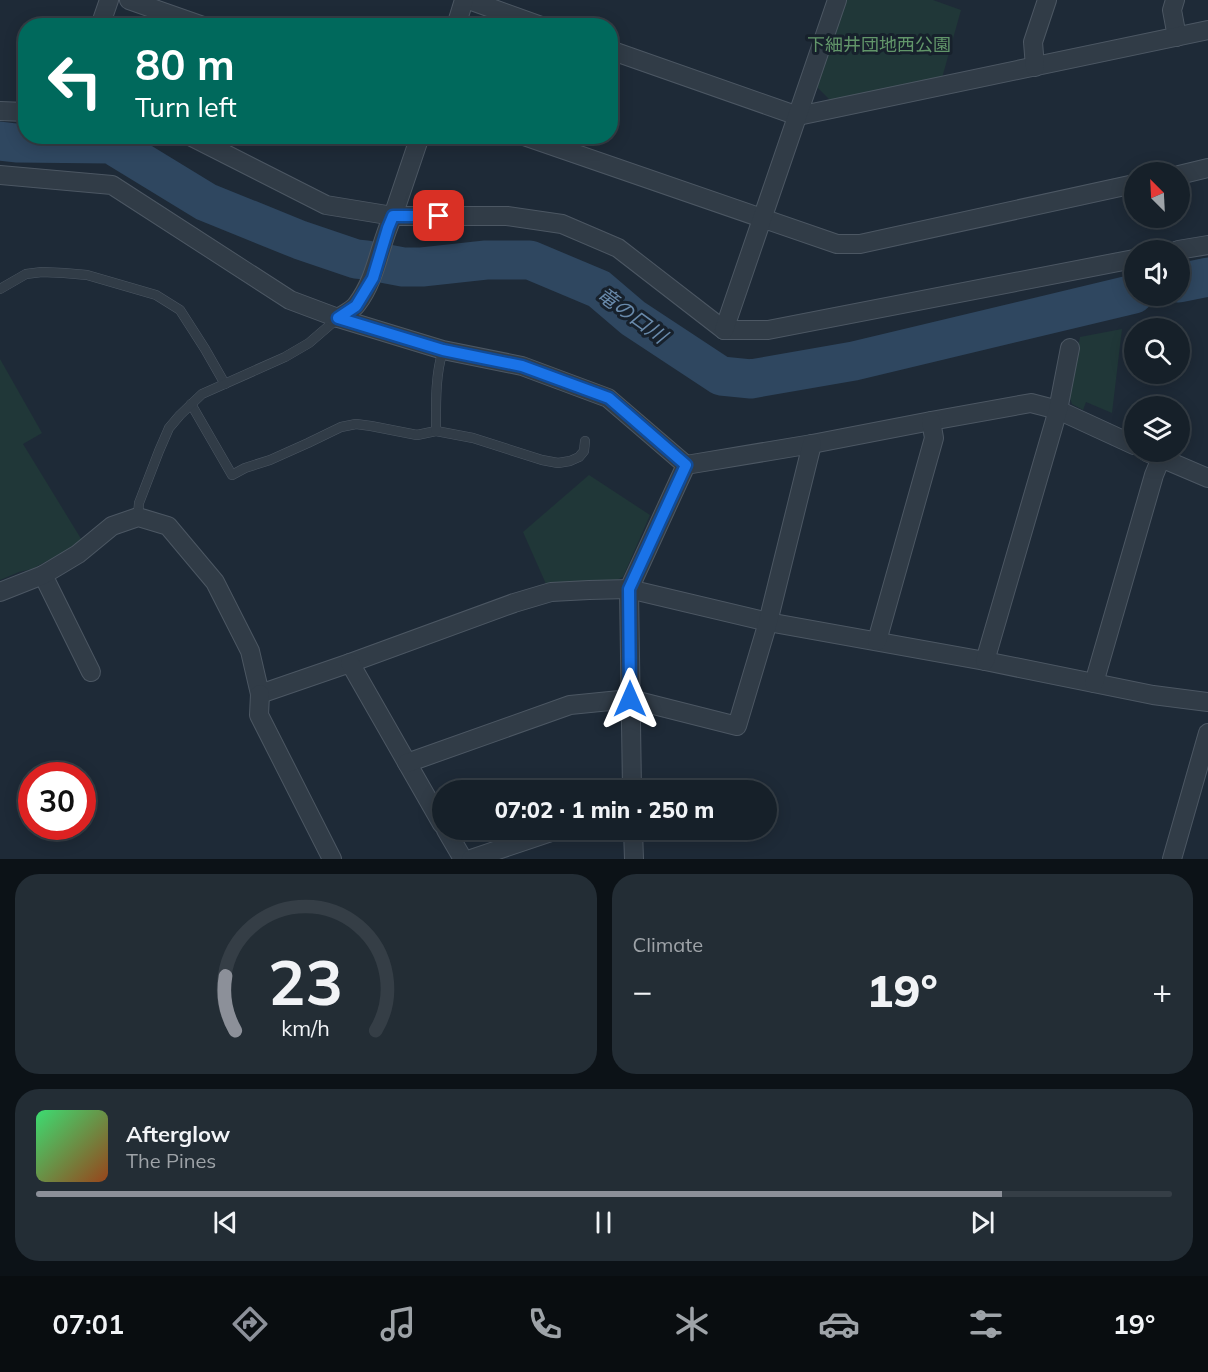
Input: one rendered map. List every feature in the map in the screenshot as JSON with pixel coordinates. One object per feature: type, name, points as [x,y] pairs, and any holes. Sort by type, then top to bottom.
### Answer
[{"type":"street","points":[[103,18],[109,0]]},
{"type":"street","points":[[129,0],[180,18]]},
{"type":"street","points":[[458,18],[464,0]]},
{"type":"street","points":[[469,0],[520,18]]},
{"type":"street","points":[[724,330],[837,0]]},
{"type":"street","points":[[1035,67],[1034,42],[1047,0]]},
{"type":"street","points":[[1175,0],[1172,10],[1177,37]]},
{"type":"street","points":[[618,53],[798,116],[1208,30]]},
{"type":"street","points":[[0,111],[18,112]]},
{"type":"street","points":[[206,144],[326,205],[391,222],[507,216],[562,224],[618,248],[724,330],[768,330],[1124,261]]},
{"type":"street","points":[[338,318],[356,306],[373,278],[417,144]]},
{"type":"street","points":[[547,144],[837,244],[861,244],[1124,186]]},
{"type":"street","points":[[1190,172],[1208,168]]},
{"type":"street","points":[[0,175],[112,185],[290,300],[338,318],[443,350],[522,366],[609,398],[686,465]]},
{"type":"street","points":[[1190,248],[1208,245]]},
{"type":"street","points":[[985,661],[1058,410],[1070,348]]},
{"type":"street","points":[[686,465],[1031,404],[1058,410],[1124,440]]},
{"type":"street","points":[[877,641],[933,438],[931,421]]},
{"type":"street","points":[[407,763],[570,705],[630,699],[737,726],[768,622],[812,444]]},
{"type":"street","points":[[1094,683],[1154,475],[1154,462]]},
{"type":"street","points":[[1170,462],[1208,478]]},
{"type":"street","points":[[632,780],[629,589],[686,465]]},
{"type":"street","points":[[0,592],[43,575],[78,554],[112,526],[138,518],[168,526],[215,582],[250,651],[260,694],[259,715],[332,859]]},
{"type":"street","points":[[43,575],[91,672]]},
{"type":"street","points":[[260,694],[514,603],[551,592],[629,589],[768,622],[985,661],[1153,695],[1208,702]]},
{"type":"street","points":[[350,663],[432,807]]},
{"type":"street","points":[[1172,859],[1208,733]]},
{"type":"street","points":[[452,840],[463,859]]},
{"type":"street","points":[[471,859],[527,840]]},
{"type":"street","points":[[633,840],[634,859]]},
{"type":"lane","points":[[0,289],[26,274],[42,272],[87,275],[156,295],[180,310],[225,384]]},
{"type":"lane","points":[[138,518],[139,503],[169,428],[191,404],[202,394],[285,357],[309,342],[338,318]]},
{"type":"lane","points":[[436,431],[436,394],[443,350]]},
{"type":"lane","points":[[191,404],[232,475],[341,427],[356,424],[417,435],[436,431],[473,438],[558,463],[579,457],[584,451],[585,441]]},
{"type":"green space","name":"下細井団地西公園","points":[[845,0],[933,0],[961,10],[942,78],[831,101],[817,87]]},
{"type":"green space","points":[[1122,329],[1112,413],[1086,402],[1083,410],[1072,404],[1069,395],[1080,337]]},
{"type":"green space","points":[[0,359],[42,433],[23,444],[83,542],[32,569],[0,580]]},
{"type":"green space","points":[[589,475],[650,515],[623,577],[610,583],[553,582],[546,584],[523,532]]},
{"type":"waterway","name":"竜の口川","points":[[0,141],[18,143]]},
{"type":"waterway","name":"竜の口川","points":[[111,144],[206,202],[300,240],[356,259],[403,267],[486,260],[530,260],[599,289],[633,318],[721,376],[751,379],[854,361],[1124,296]]},
{"type":"waterway","name":"竜の口川","points":[[1190,281],[1208,277]]},
{"type":"route","points":[[439,216],[393,216],[373,278],[356,306],[338,318],[443,350],[522,366],[609,398],[686,465],[629,589],[630,699]]}]
